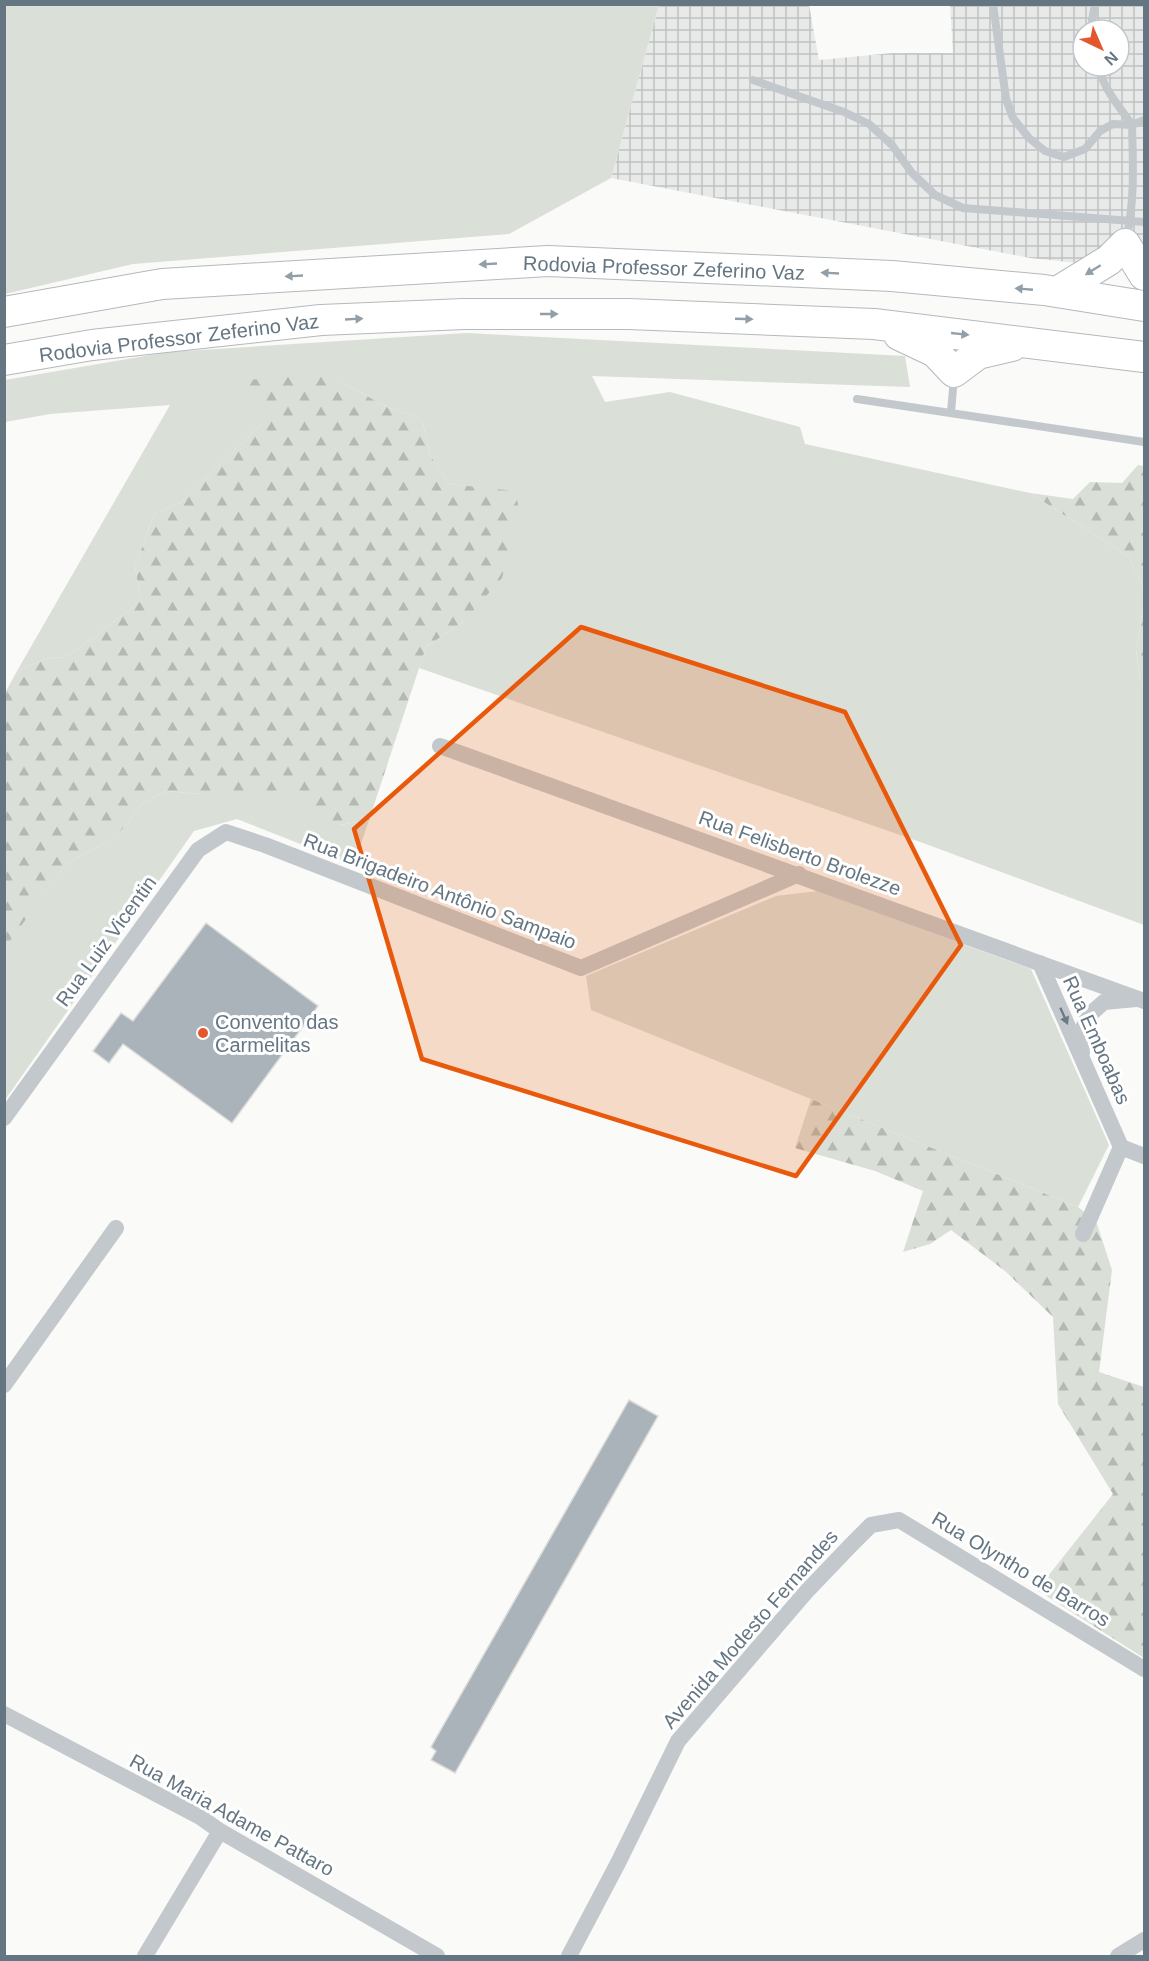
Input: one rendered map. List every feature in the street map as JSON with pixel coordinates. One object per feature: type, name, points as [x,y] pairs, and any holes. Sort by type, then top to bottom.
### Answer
[{"type":"highway","points":[[1133,229],[1144,275]]},
{"type":"highway","points":[[1057,292],[1109,260],[1133,229]]},
{"type":"highway","name":"Rodovia Professor Zeferino Vaz","points":[[4,312],[162,284],[548,261],[892,276],[1057,292],[1144,306]]},
{"type":"highway","name":"Rodovia Professor Zeferino Vaz","points":[[4,360],[92,345],[321,320],[464,314],[628,314],[874,324],[1144,357]]},
{"type":"highway","points":[[874,324],[935,352],[954,372],[978,354],[1033,342]]},
{"type":"street","name":"Rua Felisberto Brolezze","points":[[440,746],[1142,1000]]},
{"type":"street","name":"Rua Luiz Vicentin","points":[[4,1118],[198,850],[226,832],[265,845]]},
{"type":"street","name":"Rua Brigadeiro Antônio Sampaio","points":[[265,845],[581,968],[799,874]]},
{"type":"street","name":"Rua Emboabas","points":[[1040,963],[1121,1147]]},
{"type":"street","points":[[1084,1063],[1080,1036],[1088,1016],[1104,1002],[1142,1000]]},
{"type":"street","points":[[1083,1234],[1121,1147],[1144,1156]]},
{"type":"street","points":[[4,1385],[117,1228]]},
{"type":"street","name":"Rua Olyntho de Barros","points":[[871,1525],[899,1520],[1144,1669]]},
{"type":"street","name":"Avenida Modesto Fernandes","points":[[568,1956],[618,1863],[678,1741],[806,1592],[871,1525]]},
{"type":"street","name":"Rua Maria Adame Pattaro","points":[[5,1714],[200,1817],[220,1831],[437,1956]]},
{"type":"street","points":[[145,1956],[220,1831]]},
{"type":"street","points":[[1118,1956],[1144,1940]]},
{"type":"lane","points":[[993,4],[1006,99],[1013,118],[1029,138],[1045,151],[1064,157],[1085,149],[1100,131],[1113,124],[1132,125],[1144,120]]},
{"type":"lane","points":[[753,80],[844,112],[868,124],[892,145],[912,173],[935,195],[963,208],[1133,229],[1132,125],[1103,78]]},
{"type":"lane","points":[[951,412],[954,372]]},
{"type":"lane","points":[[857,399],[1144,442]]},
{"type":"highlighted area","points":[[581,627],[845,712],[961,945],[796,1176],[422,1059],[354,829]]},
{"type":"shaded area","points":[[659,5],[809,5],[819,60],[892,53],[953,53],[950,5],[1144,5],[1144,270],[1030,258],[611,178]]},
{"type":"green space","points":[[4,5],[659,5],[611,178],[509,234],[133,264],[5,294]]},
{"type":"green space","points":[[466,333],[905,356],[910,387],[592,376],[605,402],[670,392],[800,427],[805,444],[1030,493],[1129,557],[1144,589],[1144,603],[1136,649],[1140,680],[1144,682],[1144,925],[923,843],[419,668],[426,647],[464,621],[515,492],[449,484],[430,455],[422,419],[387,407],[341,382],[264,422],[180,503],[154,514],[135,567],[141,600],[66,657],[45,659],[17,671],[170,405],[50,414],[5,422],[5,380],[168,352]]},
{"type":"green space","points":[[320,374],[341,382],[387,407],[422,419],[430,455],[449,484],[515,491],[520,513],[502,578],[464,621],[426,647],[369,820],[340,825],[307,815],[294,794],[200,794],[166,791],[142,804],[116,837],[66,864],[5,948],[5,693],[17,671],[45,659],[66,657],[141,600],[135,567],[154,514],[180,503],[264,422],[247,380]]},
{"type":"green space","points":[[1138,465],[1144,466],[1144,589],[1129,557],[1030,493],[1073,499],[1090,482],[1122,483]]},
{"type":"green space","points":[[1144,603],[1144,682],[1140,680],[1136,649]]},
{"type":"green space","points":[[166,791],[200,794],[294,794],[340,825],[369,820],[354,865],[237,819],[194,831],[5,1100],[5,948],[66,864],[116,837],[142,804]]},
{"type":"green space","points":[[818,891],[1031,969],[1109,1145],[1078,1207],[591,1010],[586,976],[776,896]]},
{"type":"green space","points":[[811,1099],[1078,1207],[1096,1221],[1112,1270],[1099,1372],[1144,1387],[1144,1658],[1037,1590],[1113,1494],[1058,1404],[1053,1317],[1005,1271],[951,1230],[930,1244],[903,1252],[923,1191],[875,1171],[795,1148]]},
{"type":"building","name":"Convento das Carmelitas","points":[[206,923],[318,1006],[232,1123],[123,1044],[109,1063],[93,1051],[121,1013],[133,1021]]},
{"type":"building","points":[[629,1400],[658,1416],[455,1773],[431,1760],[436,1751],[431,1747]]},
{"type":"place","name":"Convento das Carmelitas","points":[[203,1033]]}]
